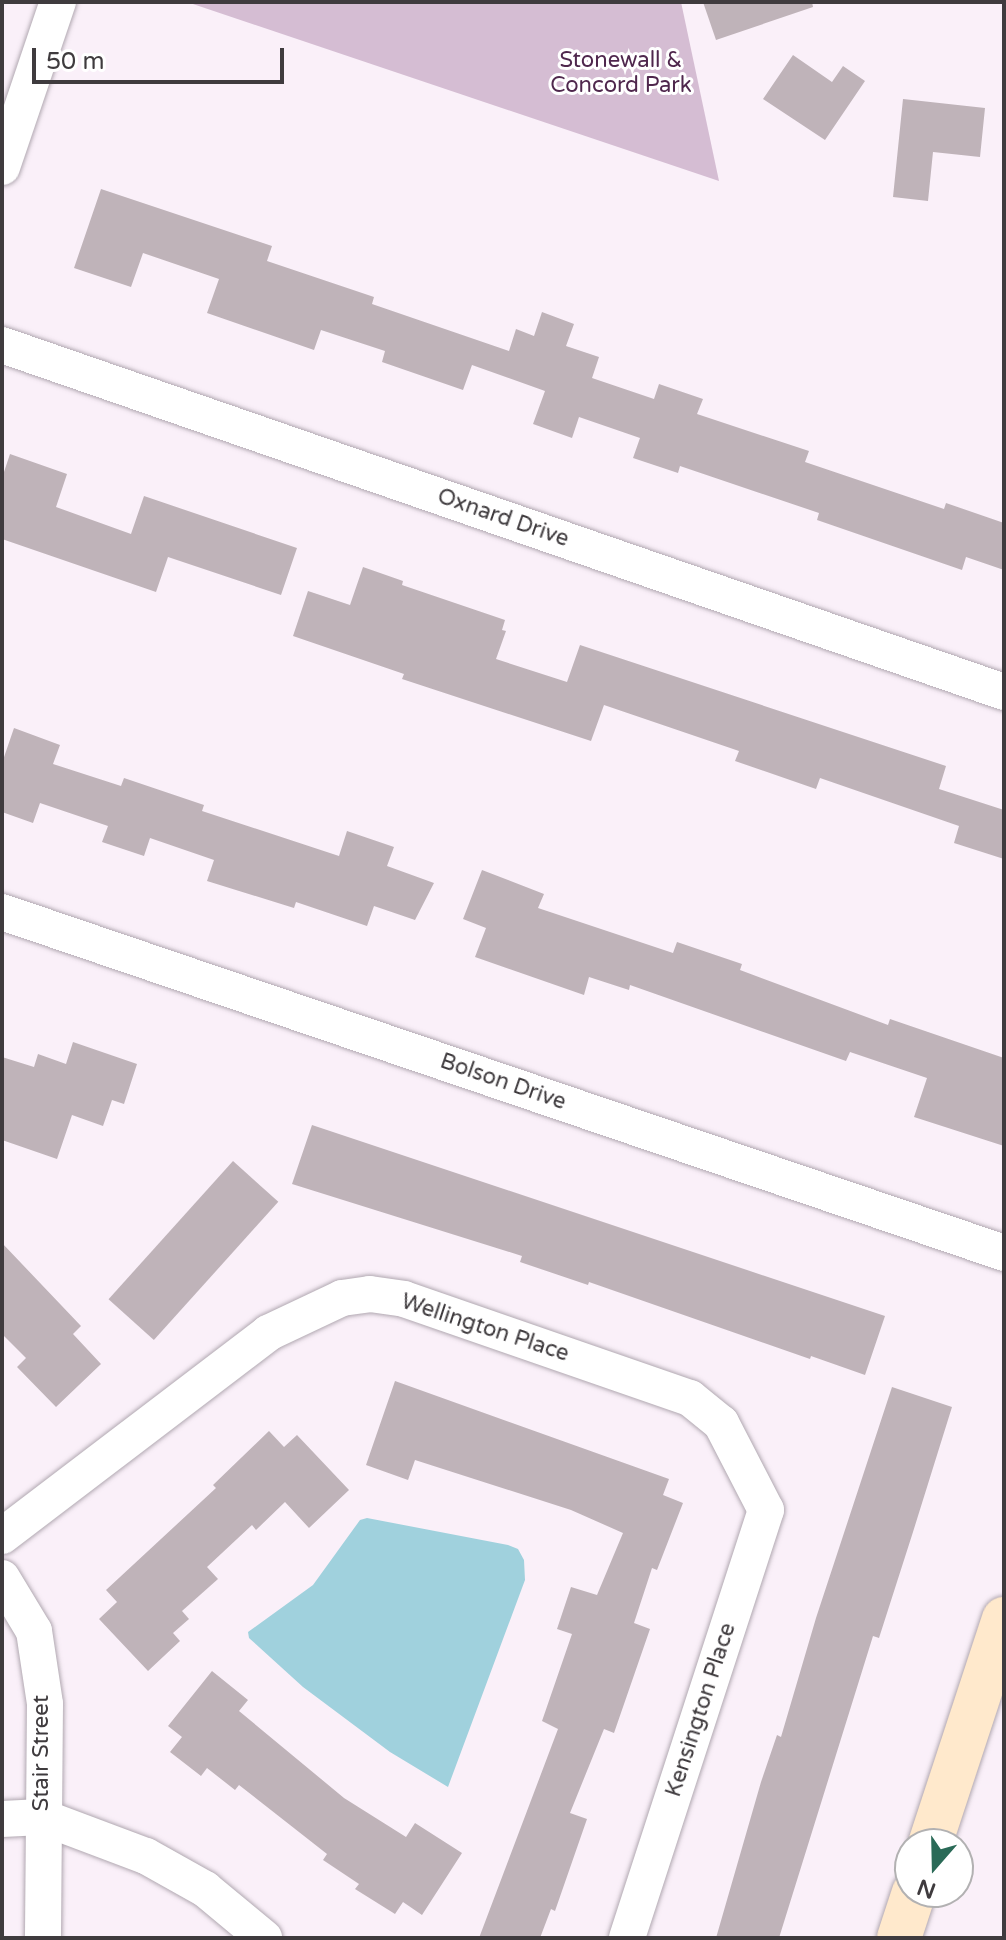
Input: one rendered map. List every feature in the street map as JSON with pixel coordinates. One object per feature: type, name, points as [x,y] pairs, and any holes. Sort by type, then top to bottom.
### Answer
[{"type":"main road","points":[[935,1828],[1004,1619]]},
{"type":"main road","points":[[899,1938],[909,1908]]},
{"type":"street","points":[[2,167],[58,2]]},
{"type":"street","name":"Oxnard Drive","points":[[2,345],[1004,692]]},
{"type":"street","name":"Bolson Drive","points":[[2,912],[1004,1253]]},
{"type":"street","name":"Wellington Place","points":[[2,1536],[268,1333],[342,1298],[370,1294],[404,1299],[690,1398],[721,1423],[753,1484]]},
{"type":"street","name":"Kensington Place","points":[[627,1938],[766,1510],[753,1484]]},
{"type":"street","name":"Stair Street","points":[[2,1578],[34,1631],[45,1704],[43,1938]]},
{"type":"street","points":[[2,1819],[42,1817],[146,1856],[205,1889],[264,1938]]},
{"type":"green space","name":"Stonewall & Concord Park","points":[[187,2],[681,2],[719,181]]},
{"type":"water","points":[[367,1518],[508,1545],[518,1549],[524,1560],[525,1580],[448,1787],[390,1752],[303,1687],[249,1638],[248,1632],[313,1585],[360,1520]]},
{"type":"building","points":[[703,2],[812,2],[813,7],[716,40]]},
{"type":"building","points":[[793,55],[832,82],[843,66],[865,81],[825,140],[763,99]]},
{"type":"building","points":[[903,99],[985,108],[980,157],[933,152],[928,201],[893,197]]},
{"type":"building","points":[[101,189],[272,246],[267,261],[374,297],[372,304],[509,351],[516,329],[534,336],[542,312],[574,324],[566,346],[599,357],[592,378],[654,399],[659,384],[703,399],[697,414],[809,451],[805,462],[944,509],[946,503],[1004,523],[1004,570],[966,557],[962,570],[817,520],[819,513],[680,466],[678,473],[633,458],[640,438],[579,417],[572,438],[533,424],[545,391],[472,365],[463,390],[382,362],[385,351],[321,330],[314,350],[207,313],[219,279],[143,253],[131,287],[74,268]]},
{"type":"building","points":[[10,454],[67,474],[56,507],[131,534],[144,496],[297,548],[281,595],[168,557],[156,592],[2,539],[2,478]]},
{"type":"building","points":[[363,567],[403,581],[402,585],[505,620],[502,630],[506,631],[496,659],[567,682],[580,645],[946,766],[939,789],[1004,810],[1004,859],[954,843],[959,826],[820,778],[816,789],[735,761],[739,751],[604,705],[591,741],[402,679],[404,674],[293,636],[308,591],[350,605]]},
{"type":"building","points":[[14,728],[60,745],[53,764],[121,786],[124,778],[204,805],[202,811],[339,856],[347,831],[394,847],[387,866],[434,883],[415,920],[374,906],[367,926],[296,902],[294,908],[207,881],[214,860],[150,838],[144,856],[102,842],[108,826],[40,803],[33,823],[2,812],[2,763]]},
{"type":"building","points":[[482,870],[544,894],[538,908],[673,953],[677,942],[742,964],[740,970],[888,1025],[890,1019],[1004,1058],[1004,1146],[914,1117],[927,1078],[850,1052],[846,1061],[630,985],[629,990],[589,977],[584,995],[475,957],[486,928],[463,919]]},
{"type":"building","points":[[73,1042],[137,1064],[124,1104],[112,1100],[103,1126],[72,1115],[57,1159],[2,1140],[2,1057],[34,1067],[38,1054],[66,1064]]},
{"type":"building","points":[[312,1125],[885,1316],[865,1375],[811,1356],[810,1359],[589,1282],[588,1285],[520,1262],[522,1256],[292,1184]]},
{"type":"building","points":[[233,1161],[278,1202],[154,1340],[109,1299]]},
{"type":"building","points":[[2,1243],[81,1326],[73,1334],[101,1364],[56,1407],[17,1367],[26,1358],[2,1334]]},
{"type":"building","points":[[395,1381],[669,1479],[663,1495],[683,1503],[657,1570],[652,1568],[634,1623],[650,1629],[614,1733],[604,1729],[570,1813],[587,1819],[555,1911],[551,1909],[540,1938],[479,1938],[558,1729],[542,1721],[572,1634],[557,1629],[571,1587],[597,1595],[623,1533],[571,1510],[415,1460],[408,1480],[366,1465]]},
{"type":"building","points":[[892,1387],[952,1407],[913,1532],[879,1638],[873,1636],[779,1938],[716,1938],[761,1782],[777,1735],[781,1737],[816,1618]]},
{"type":"building","points":[[269,1431],[284,1447],[297,1435],[349,1490],[309,1528],[285,1502],[256,1530],[252,1525],[207,1567],[218,1579],[182,1611],[189,1619],[173,1633],[180,1641],[148,1671],[99,1619],[117,1602],[106,1590],[216,1488],[213,1485]]},
{"type":"building","points":[[212,1671],[248,1700],[239,1711],[344,1798],[406,1837],[415,1823],[462,1853],[422,1915],[403,1902],[395,1914],[355,1889],[359,1884],[323,1860],[327,1854],[239,1785],[235,1790],[207,1768],[201,1776],[170,1752],[182,1737],[168,1726]]}]
